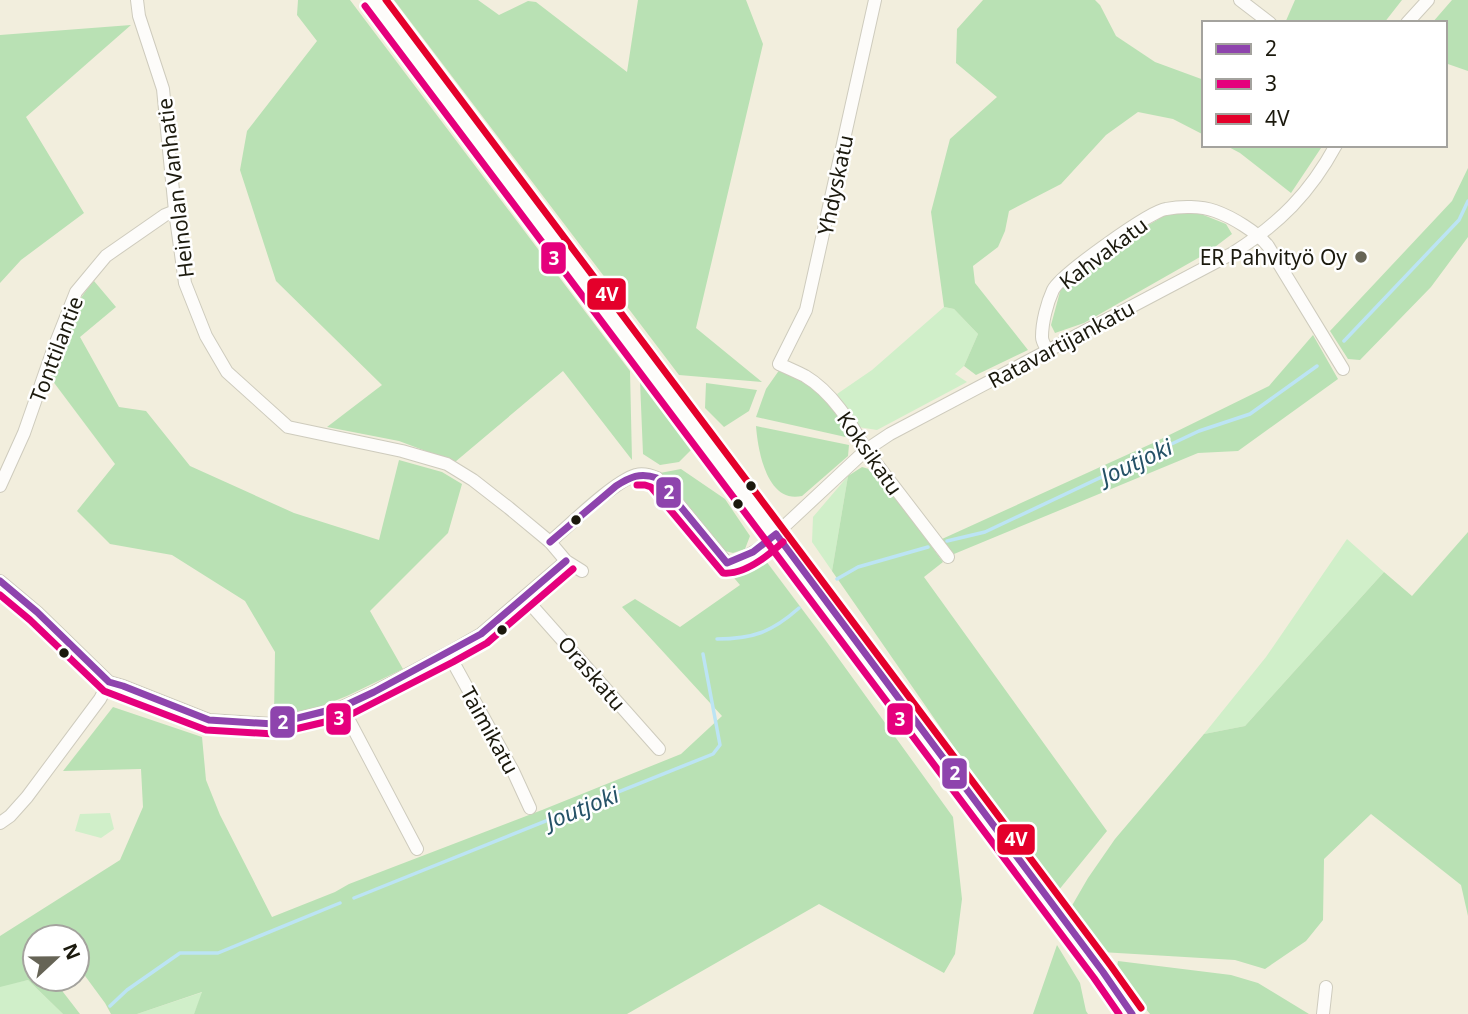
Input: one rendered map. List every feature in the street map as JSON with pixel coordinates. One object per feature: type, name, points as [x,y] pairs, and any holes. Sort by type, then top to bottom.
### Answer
[{"type":"main road","points":[[373,0],[776,534],[1132,1014]]},
{"type":"street","name":"Heinolan Vanhatie","points":[[136,0],[163,89],[185,283],[206,336],[227,372],[288,427],[401,451],[447,464],[473,480],[550,542],[566,561],[582,571]]},
{"type":"street","name":"Yhdyskatu","points":[[779,364],[806,310],[875,0]]},
{"type":"street","points":[[1240,0],[1267,21]]},
{"type":"street","points":[[1409,21],[1428,0]]},
{"type":"street","name":"Ratavartijankatu","points":[[550,542],[615,487],[636,475],[646,474],[657,478],[727,563],[740,560],[762,547],[866,450],[890,434],[1261,236],[1290,210],[1323,170],[1335,147]]},
{"type":"street","name":"Kahvakatu","points":[[1048,352],[1042,339],[1045,315],[1054,287],[1125,231],[1163,209],[1189,207],[1214,210],[1261,236],[1343,369]]},
{"type":"street","name":"Tonttilantie","points":[[0,486],[24,433],[76,292],[106,256],[164,215],[175,211]]},
{"type":"street","name":"Koksikatu","points":[[779,364],[807,377],[830,396],[866,450],[948,556]]},
{"type":"street","points":[[0,581],[37,612],[109,682],[209,720],[274,724],[342,707],[448,653],[481,634],[566,561]]},
{"type":"street","name":"Oraskatu","points":[[525,597],[659,749]]},
{"type":"street","name":"Taimikatu","points":[[448,653],[513,771],[530,808]]},
{"type":"street","points":[[0,823],[27,797],[100,699],[109,682]]},
{"type":"street","points":[[342,707],[417,849]]},
{"type":"street","points":[[1323,1014],[1326,987]]},
{"type":"green space","points":[[298,0],[350,0],[630,371],[632,460],[563,371],[455,462],[399,441],[327,427],[382,385],[276,281],[240,170],[247,131],[317,41],[297,15]]},
{"type":"green space","points":[[394,0],[478,0],[499,15],[528,1],[536,2],[627,72],[638,0],[746,0],[763,44],[696,328],[762,382],[679,375]]},
{"type":"green space","points":[[983,0],[1095,0],[1116,36],[1155,62],[1202,79],[1202,134],[1173,119],[1138,112],[1106,135],[1061,184],[1009,211],[998,247],[973,266],[975,283],[1028,350],[976,375],[964,366],[978,334],[954,309],[944,307],[931,212],[950,139],[997,97],[956,63],[957,29]]},
{"type":"green space","points":[[1295,0],[1402,0],[1386,21],[1286,21]]},
{"type":"green space","points":[[1452,0],[1468,0],[1468,71],[1447,64],[1447,21],[1434,21]]},
{"type":"green space","points":[[131,25],[26,117],[84,213],[21,260],[0,283],[0,35]]},
{"type":"green space","points":[[1229,147],[1322,147],[1291,193]]},
{"type":"green space","points":[[1468,168],[1468,237],[1431,287],[1360,360],[1348,359],[1330,331],[1452,201]]},
{"type":"green space","points":[[1196,212],[1226,224],[1232,234],[1207,253],[1084,323],[1055,333],[1051,325],[1061,288],[1127,238],[1167,214]]},
{"type":"green space","points":[[94,281],[116,307],[80,337],[119,407],[146,411],[190,466],[294,513],[379,540],[399,460],[442,472],[462,484],[448,533],[370,611],[403,669],[317,708],[274,717],[275,652],[245,601],[172,555],[110,544],[77,511],[115,464],[49,376],[72,314]]},
{"type":"green space","points":[[944,307],[954,309],[978,334],[964,366],[955,374],[967,382],[877,430],[858,427],[837,394],[872,370]]},
{"type":"green space","points":[[1313,335],[1338,379],[1238,451],[1198,453],[954,554],[942,539],[1153,443],[1269,386]]},
{"type":"green space","points":[[780,369],[805,381],[828,399],[850,431],[850,438],[756,417],[766,389]]},
{"type":"green space","points":[[640,381],[692,449],[679,462],[660,465],[643,454]]},
{"type":"green space","points":[[706,383],[757,390],[749,411],[724,427],[705,408]]},
{"type":"green space","points":[[756,426],[849,445],[848,456],[802,496],[790,496],[780,492],[767,473],[759,449]]},
{"type":"green space","points":[[862,467],[876,471],[943,562],[924,577],[1107,831],[1058,891],[1049,884],[832,571],[848,476]]},
{"type":"green space","points":[[681,469],[725,499],[750,536],[745,549],[733,553],[721,550],[660,473]]},
{"type":"green space","points":[[848,476],[832,571],[812,542],[813,517]]},
{"type":"green space","points":[[1468,532],[1468,916],[1461,885],[1371,814],[1324,859],[1323,920],[1306,941],[1265,969],[1235,960],[1101,952],[1070,909],[1115,839],[1204,734],[1245,726],[1384,572],[1412,596]]},
{"type":"green space","points":[[1347,539],[1384,572],[1245,726],[1204,734],[1266,657]]},
{"type":"green space","points":[[766,561],[953,817],[962,899],[955,954],[944,973],[819,904],[627,1014],[194,1014],[202,992],[137,1014],[111,1014],[91,984],[91,923],[21,923],[21,982],[0,987],[0,936],[120,860],[143,807],[141,769],[63,771],[113,707],[202,737],[206,780],[220,815],[272,917],[349,884],[681,754],[722,716],[622,607],[635,599],[680,627],[740,585],[730,573]]},
{"type":"green space","points":[[110,813],[114,829],[101,838],[75,831],[80,814]]},
{"type":"green space","points":[[1057,945],[1080,983],[1088,1014],[1033,1014]]},
{"type":"green space","points":[[1118,961],[1231,975],[1258,983],[1309,1014],[1150,1014],[1116,972]]},
{"type":"green space","points":[[21,982],[21,993],[41,993],[63,1014],[0,1014],[0,986]]},
{"type":"green space","points":[[203,992],[194,1014],[137,1014]]},
{"type":"green space","points":[[41,993],[64,993],[80,1014],[63,1014]]},
{"type":"waterway","name":"Joutjoki","points":[[1344,341],[1459,220],[1468,201]]},
{"type":"waterway","name":"Joutjoki","points":[[947,541],[985,532],[1199,431],[1250,414],[1317,366]]},
{"type":"waterway","name":"Joutjoki","points":[[837,579],[858,567],[928,547]]},
{"type":"waterway","name":"Joutjoki","points":[[717,639],[752,636],[780,623],[799,608]]},
{"type":"waterway","name":"Joutjoki","points":[[354,898],[713,754],[720,745],[703,654]]},
{"type":"waterway","name":"Joutjoki","points":[[110,1006],[127,990],[180,953],[218,953],[340,903]]},
{"type":"transit line","name":"4V","points":[[386,0],[1141,1008]]},
{"type":"transit line","name":"3","points":[[365,6],[1119,1014]]},
{"type":"transit line","name":"2","points":[[550,542],[616,486],[640,476],[657,478],[727,563],[753,552],[776,534]]},
{"type":"transit line","name":"3","points":[[637,485],[651,487],[723,573],[748,568],[783,542]]},
{"type":"transit line","name":"2","points":[[776,534],[1132,1014]]},
{"type":"transit line","name":"2","points":[[0,581],[37,612],[109,682],[209,720],[274,724],[342,707],[481,634],[566,561]]},
{"type":"transit line","name":"3","points":[[0,595],[104,691],[206,730],[274,734],[346,717],[453,662],[487,643],[573,569]]},
{"type":"place","name":"ER Pahvityö Oy","points":[[1361,257]]}]
